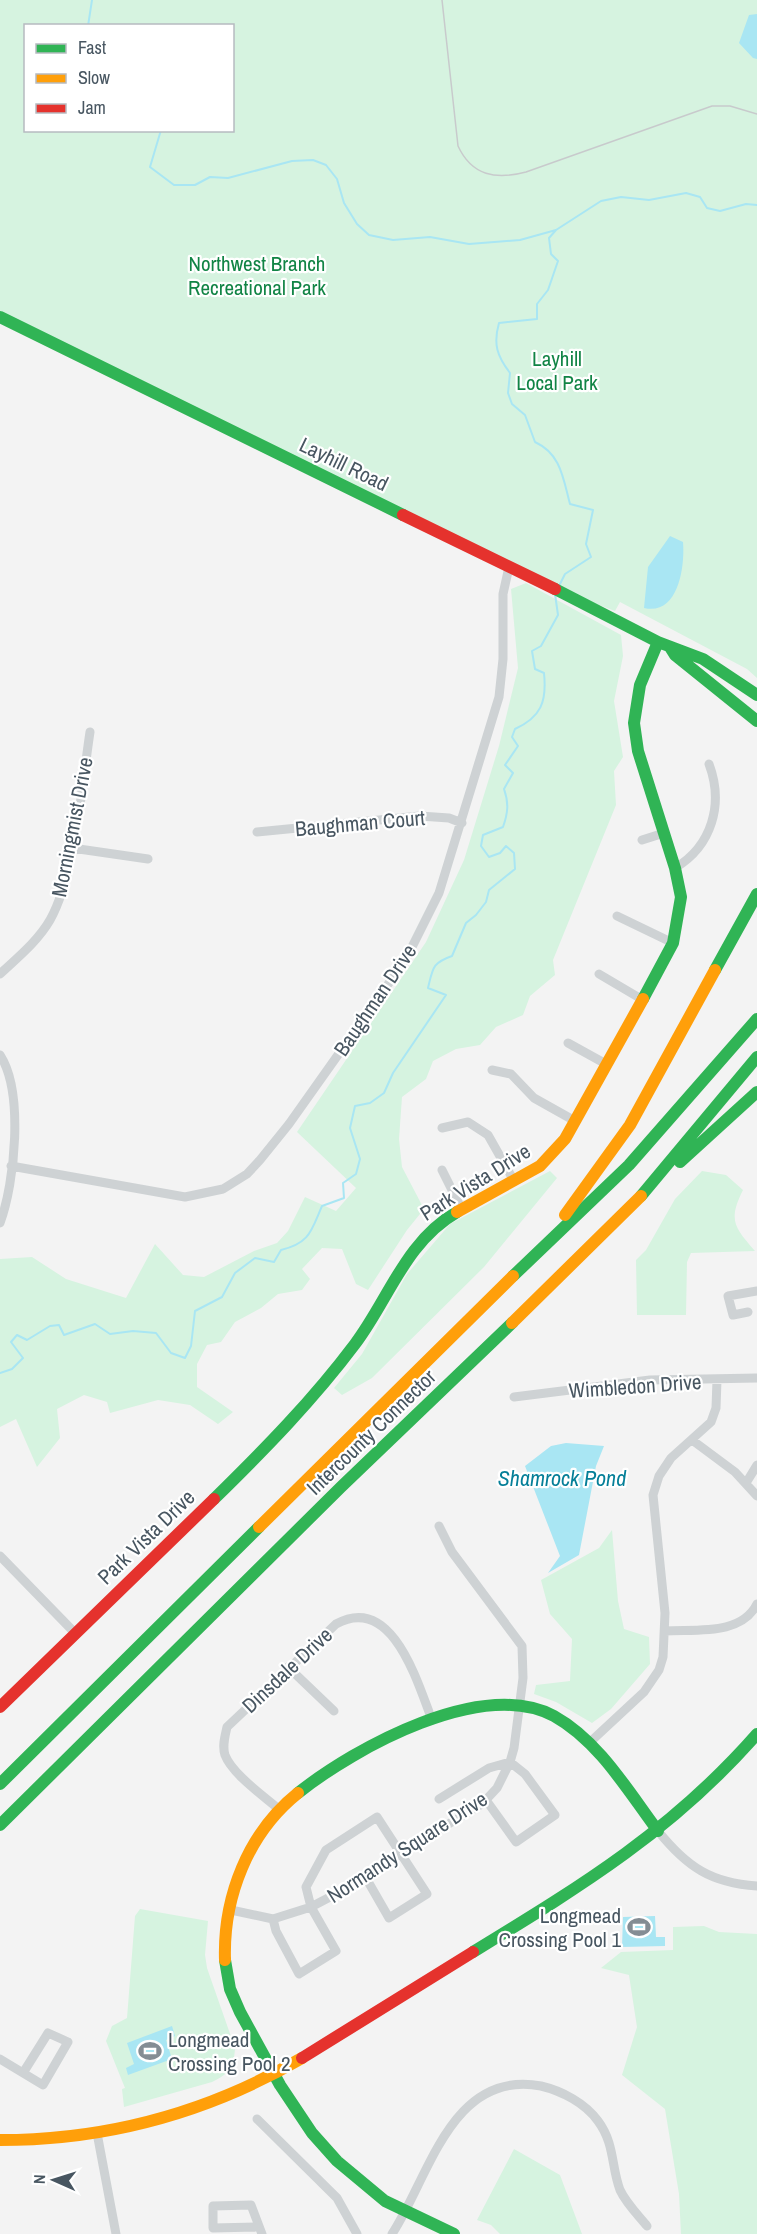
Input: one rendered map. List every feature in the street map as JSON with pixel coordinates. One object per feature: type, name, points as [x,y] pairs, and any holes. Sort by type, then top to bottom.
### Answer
[{"type":"main road","name":"Layhill Road","points":[[0,317],[664,645],[679,648],[703,659],[757,695]]},
{"type":"main road","name":"Layhill Road","points":[[664,645],[757,721]]},
{"type":"main road","name":"Park Vista Drive","points":[[2,1700],[272,1443],[356,1342],[406,1260],[424,1236],[462,1210],[550,1157],[575,1121],[673,943],[678,925],[681,897],[675,868],[638,751],[634,723],[640,685],[664,645]]},
{"type":"main road","points":[[540,1250],[630,1125],[757,894]]},
{"type":"main road","name":"Intercounty Connector","points":[[0,1784],[540,1250],[629,1165],[757,1019]]},
{"type":"main road","name":"Intercounty Connector","points":[[0,1825],[341,1486],[554,1283],[639,1198],[757,1057]]},
{"type":"main road","points":[[639,1198],[757,1092]]},
{"type":"main road","points":[[454,2234],[406,2210],[396,2199],[375,2193],[327,2153],[298,2116],[273,2073],[227,1980],[223,1950],[231,1910],[246,1857],[260,1833],[280,1810],[302,1790],[345,1760],[382,1740],[432,1720],[489,1704],[519,1704],[560,1720],[588,1744],[658,1831]]},
{"type":"main road","points":[[0,2140],[97,2133],[150,2121],[206,2103],[273,2073],[593,1877],[658,1831],[705,1792],[757,1734]]},
{"type":"street","name":"Baughman Drive","points":[[0,1162],[185,1197],[219,1191],[247,1174],[289,1124],[406,959],[439,893],[499,697],[503,659],[503,594],[509,567]]},
{"type":"street","name":"Morningmist Drive","points":[[0,974],[36,939],[49,921],[62,894],[72,848],[90,732]]},
{"type":"street","points":[[675,868],[692,858],[712,824],[716,807],[714,777],[709,764]]},
{"type":"street","name":"Baughman Court","points":[[257,832],[420,816],[449,818],[462,823]]},
{"type":"street","points":[[642,840],[664,834]]},
{"type":"street","points":[[72,848],[148,859]]},
{"type":"street","points":[[617,916],[673,943]]},
{"type":"street","points":[[599,974],[643,1000]]},
{"type":"street","points":[[568,1043],[606,1064]]},
{"type":"street","points":[[0,1055],[12,1082],[16,1115],[11,1165],[0,1223]]},
{"type":"street","points":[[492,1070],[511,1074],[534,1098],[575,1121]]},
{"type":"street","points":[[442,1128],[468,1122],[483,1129],[513,1181]]},
{"type":"street","points":[[442,1170],[462,1210]]},
{"type":"street","points":[[748,1312],[733,1315],[729,1296],[757,1291]]},
{"type":"street","name":"Wimbledon Drive","points":[[514,1397],[650,1380],[757,1378]]},
{"type":"street","points":[[588,1744],[644,1692],[659,1670],[665,1631],[653,1495],[659,1476],[671,1458],[711,1422],[716,1408],[717,1380]]},
{"type":"street","points":[[692,1440],[746,1483],[757,1496]]},
{"type":"street","points":[[746,1483],[757,1465]]},
{"type":"street","name":"Normandy Square Drive","points":[[231,1910],[273,1919],[311,1907],[366,1878],[400,1853],[486,1800],[497,1788],[510,1762],[524,1662],[522,1646],[452,1552],[439,1526]]},
{"type":"street","points":[[0,1556],[75,1632]]},
{"type":"street","points":[[665,1631],[736,1626],[753,1612],[757,1604]]},
{"type":"street","name":"Dinsdale Drive","points":[[280,1810],[233,1768],[225,1756],[223,1743],[227,1727],[288,1667],[345,1618],[365,1616],[384,1628],[406,1656],[432,1720]]},
{"type":"street","points":[[288,1667],[334,1711]]},
{"type":"street","points":[[439,1800],[489,1768],[510,1762],[525,1774],[555,1815],[516,1842],[486,1800]]},
{"type":"street","points":[[273,1919],[276,1931],[299,1974],[336,1951],[311,1907],[306,1887],[326,1850],[377,1817],[427,1894],[389,1918],[366,1878]]},
{"type":"street","points":[[658,1831],[686,1862],[712,1879],[757,1886]]},
{"type":"street","points":[[0,2059],[23,2073],[43,2085],[68,2042],[48,2033],[23,2073]]},
{"type":"street","points":[[392,2234],[441,2140],[457,2116],[490,2092],[525,2085],[563,2093],[577,2101],[598,2120],[614,2154],[619,2187],[624,2198],[647,2226]]},
{"type":"street","points":[[257,2119],[337,2198],[357,2234]]},
{"type":"street","points":[[97,2133],[116,2234]]},
{"type":"street","points":[[251,2205],[260,2230],[213,2228],[213,2206],[251,2205]]},
{"type":"green space","name":"Northwest Branch Recreational Park","points":[[0,0],[757,0],[757,678],[747,669],[620,602],[615,611],[570,594],[0,317]]},
{"type":"green space","points":[[526,583],[621,635],[623,656],[614,701],[623,757],[614,771],[616,805],[553,960],[555,975],[530,996],[523,1015],[496,1027],[480,1045],[456,1049],[433,1061],[426,1079],[402,1097],[399,1139],[402,1167],[424,1209],[407,1230],[368,1290],[356,1284],[342,1249],[322,1248],[302,1269],[310,1279],[302,1290],[278,1294],[261,1308],[235,1322],[221,1342],[207,1345],[197,1364],[197,1387],[233,1412],[218,1424],[190,1405],[158,1400],[110,1413],[107,1402],[84,1395],[57,1409],[60,1438],[37,1467],[16,1419],[0,1427],[0,1259],[32,1257],[66,1279],[126,1298],[155,1244],[183,1275],[204,1277],[254,1251],[277,1243],[288,1231],[305,1197],[336,1211],[356,1188],[297,1132],[426,942],[464,860],[499,746],[518,668],[511,589]]},
{"type":"green space","points":[[550,1171],[557,1178],[484,1267],[372,1378],[342,1395],[334,1388],[362,1354],[407,1274],[450,1224]]},
{"type":"green space","points":[[702,1171],[726,1175],[743,1190],[736,1209],[736,1223],[742,1236],[755,1251],[691,1253],[687,1262],[686,1315],[637,1315],[636,1260],[646,1250],[675,1199]]},
{"type":"green space","points":[[612,1530],[618,1601],[624,1629],[649,1637],[650,1664],[611,1709],[592,1723],[556,1702],[534,1694],[536,1685],[570,1681],[572,1639],[550,1614],[541,1580],[599,1548]]},
{"type":"green space","points":[[140,1909],[208,1921],[205,1955],[207,1968],[235,2048],[229,2069],[218,2079],[124,2107],[122,2089],[125,2088],[106,2041],[112,2026],[127,2018],[135,1916]]},
{"type":"green space","points":[[704,1926],[719,1932],[757,1934],[757,2234],[681,2234],[679,2194],[665,2109],[622,2075],[637,2027],[629,1975],[601,1968],[621,1952],[673,1950],[673,1927]]},
{"type":"green space","points":[[514,2149],[560,2175],[582,2234],[500,2234],[491,2225],[477,2220]]},
{"type":"water","points":[[757,14],[757,59],[753,58],[739,43],[749,15]]},
{"type":"water","points":[[670,536],[683,542],[683,563],[677,587],[665,604],[656,608],[644,608],[648,567]]},
{"type":"water","name":"Shamrock Pond","points":[[566,1443],[604,1446],[596,1466],[579,1555],[548,1573],[560,1556],[525,1466],[551,1446]]},
{"type":"water","name":"Longmead Crossing Pool 1","points":[[655,1916],[656,1937],[665,1937],[665,1946],[622,1947],[623,1917]]},
{"type":"water","name":"Longmead Crossing Pool 2","points":[[172,2026],[175,2036],[166,2040],[172,2059],[128,2075],[126,2068],[134,2064],[127,2043]]},
{"type":"waterway","points":[[88,24],[92,0]]},
{"type":"waterway","points":[[160,132],[150,167],[174,185],[195,185],[210,177],[228,178],[292,161],[313,160],[326,165],[337,179],[344,203],[357,224],[369,235],[393,240],[430,237],[469,244],[520,240],[556,230],[601,201],[621,197],[649,200],[686,193],[700,197],[707,208],[720,211],[746,204],[757,205]]},
{"type":"waterway","points":[[556,230],[549,238],[551,254],[558,261],[548,290],[537,304],[537,319],[499,323],[496,344],[499,355],[510,373],[508,393],[512,404],[525,415],[535,442],[544,447],[556,460],[563,476],[570,504],[593,510],[586,544],[591,557],[565,574],[559,586]]},
{"type":"waterway","points":[[0,1373],[12,1369],[23,1358],[11,1342],[17,1335],[27,1340],[50,1326],[59,1325],[64,1335],[95,1324],[110,1334],[133,1331],[156,1333],[171,1353],[185,1358],[191,1346],[195,1311],[222,1297],[235,1273],[255,1258],[274,1262],[281,1250],[304,1240],[312,1229],[322,1206],[344,1198],[343,1183],[356,1174],[360,1159],[350,1128],[355,1106],[370,1103],[384,1093],[393,1073],[446,995],[428,988],[434,967],[452,956],[466,923],[486,902],[489,890],[515,869],[514,853],[506,846],[500,853],[489,857],[481,846],[483,835],[503,827],[505,822],[507,803],[504,789],[513,773],[505,765],[518,746],[512,737],[515,729],[536,714],[543,700],[544,673],[535,669],[532,651],[541,646],[558,615],[555,594]]},
{"type":"tram line","points":[[442,0],[458,146],[470,164],[486,173],[505,176],[526,172],[712,106],[730,106],[757,114]]},
{"type":"traffic: fast","points":[[0,317],[403,515]]},
{"type":"traffic: fast","points":[[555,589],[658,642],[703,659],[757,695]]},
{"type":"traffic: fast","points":[[643,999],[673,943],[681,897],[675,868],[638,751],[634,723],[640,685],[658,642]]},
{"type":"traffic: fast","points":[[670,647],[675,655],[757,721]]},
{"type":"traffic: fast","points":[[715,970],[757,894]]},
{"type":"traffic: fast","points":[[513,1276],[629,1165],[757,1019]]},
{"type":"traffic: fast","points":[[641,1196],[757,1057]]},
{"type":"traffic: fast","points":[[680,1162],[757,1092]]},
{"type":"traffic: fast","points":[[214,1499],[270,1443],[322,1385],[367,1327],[411,1255],[439,1224],[457,1212]]},
{"type":"traffic: fast","points":[[0,1825],[341,1487],[512,1323]]},
{"type":"traffic: fast","points":[[0,1784],[259,1527]]},
{"type":"traffic: fast","points":[[298,1793],[352,1756],[421,1723],[457,1712],[492,1706],[525,1707],[554,1716],[585,1739],[612,1768],[658,1831]]},
{"type":"traffic: fast","points":[[473,1952],[624,1855],[692,1800],[757,1734]]},
{"type":"traffic: fast","points":[[225,1960],[230,1989],[240,2012],[280,2085],[312,2133],[337,2161],[385,2201],[454,2234]]},
{"type":"traffic: slow","points":[[565,1215],[630,1125],[715,970]]},
{"type":"traffic: slow","points":[[457,1212],[540,1166],[565,1139],[643,999]]},
{"type":"traffic: slow","points":[[512,1323],[641,1196]]},
{"type":"traffic: slow","points":[[259,1527],[513,1276]]},
{"type":"traffic: slow","points":[[225,1960],[229,1913],[242,1868],[265,1827],[298,1793]]},
{"type":"traffic: slow","points":[[0,2140],[80,2135],[157,2119],[231,2094],[302,2058]]},
{"type":"traffic: jam","points":[[403,515],[555,589]]},
{"type":"traffic: jam","points":[[0,1707],[214,1499]]},
{"type":"traffic: jam","points":[[302,2058],[473,1952]]},
{"type":"place","name":"Longmead Crossing Pool 1","points":[[639,1927]]},
{"type":"place","name":"Longmead Crossing Pool 2","points":[[150,2051]]},
{"type":"park label","name":"Layhill Local Park","points":[[557,370]]}]
